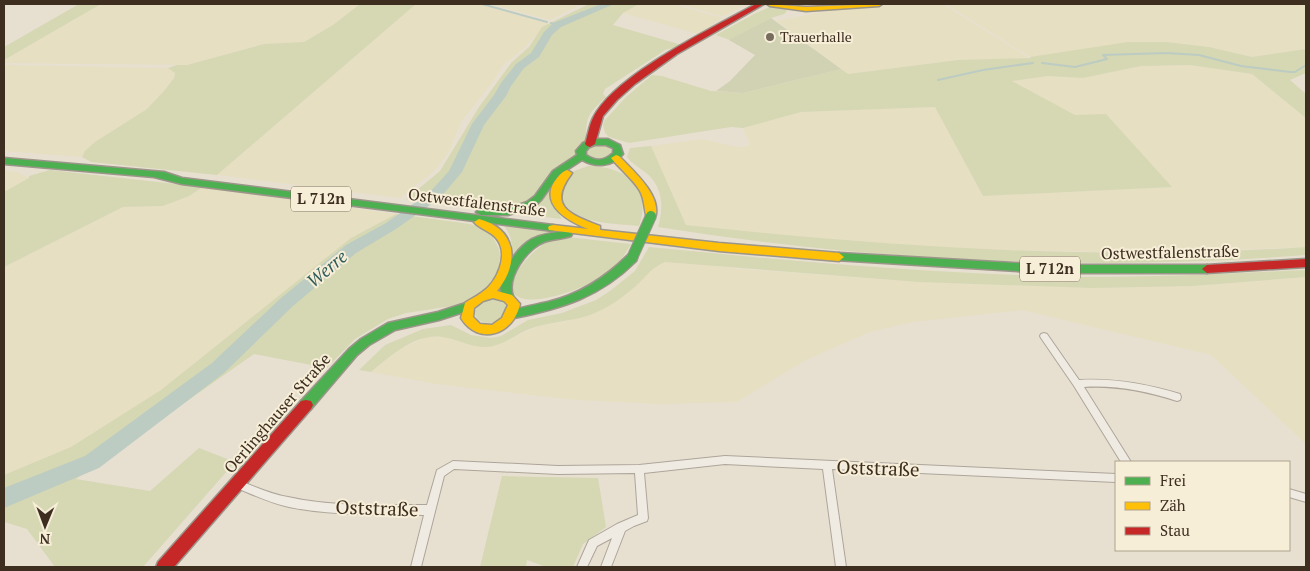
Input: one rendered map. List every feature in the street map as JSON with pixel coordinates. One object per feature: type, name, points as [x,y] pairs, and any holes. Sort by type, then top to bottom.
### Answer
[{"type":"main road","points":[[590,144],[595,122],[602,111],[647,71],[678,51],[761,4]]},
{"type":"main road","points":[[770,4],[806,9],[879,4]]},
{"type":"main road","points":[[594,132],[604,142],[617,147],[618,154],[611,160]]},
{"type":"main road","points":[[512,304],[511,319],[501,326],[487,329],[474,326],[467,318],[469,306],[473,301],[486,295],[500,294],[512,304],[542,307],[591,293],[611,281],[632,258],[651,216],[651,201],[646,189],[626,169],[611,160],[585,159],[583,148],[590,144],[604,142]]},
{"type":"main road","name":"L 712n","points":[[462,214],[521,208],[538,198],[556,174],[585,159]]},
{"type":"main road","name":"L 712n","points":[[585,159],[558,182],[555,196],[557,205],[568,217],[595,230]]},
{"type":"main road","name":"Ostwestfalenstraße","points":[[4,161],[185,178],[595,230],[794,253],[909,263],[1058,269],[1224,268],[1306,263]]},
{"type":"main road","name":"L 712n","points":[[462,214],[486,224],[501,235],[506,246],[507,257],[500,278],[491,292],[486,295]]},
{"type":"main road","name":"L 712n","points":[[512,304],[504,287],[517,257],[525,247],[534,241],[554,235],[595,230]]},
{"type":"main road","name":"Oerlinghauser Straße","points":[[164,567],[332,374],[359,347],[393,326],[439,316],[469,306]]},
{"type":"main road","name":"Oerlinghauser Straße","points":[[439,316],[467,318]]},
{"type":"street","points":[[1044,336],[1125,461]]},
{"type":"street","points":[[1077,384],[1100,382],[1126,384],[1177,397]]},
{"type":"street","name":"Oststraße","points":[[237,484],[285,501],[299,503],[348,508],[429,510],[440,473],[453,465],[558,470],[640,470],[725,460],[1115,478]]},
{"type":"street","points":[[827,466],[841,567]]},
{"type":"street","points":[[582,567],[593,543],[643,518],[640,470]]},
{"type":"street","points":[[1290,493],[1306,498]]},
{"type":"street","points":[[416,567],[429,510]]},
{"type":"street","points":[[606,567],[620,528]]},
{"type":"shaded area","points":[[101,4],[360,4],[333,25],[304,42],[264,44],[187,65],[4,63],[4,60]]},
{"type":"shaded area","points":[[416,4],[478,4],[548,23],[521,51],[503,65],[494,80],[461,122],[449,152],[433,172],[400,198],[217,175]]},
{"type":"shaded area","points":[[489,4],[581,4],[550,20]]},
{"type":"shaded area","points":[[639,4],[672,4],[723,18],[698,34],[623,13]]},
{"type":"shaded area","points":[[678,4],[747,4],[727,15],[721,16]]},
{"type":"shaded area","points":[[899,4],[943,4],[1029,58],[958,60],[848,74],[777,21],[832,10]]},
{"type":"shaded area","points":[[946,4],[1306,4],[1306,49],[1252,57],[1209,47],[1166,42],[1030,57]]},
{"type":"shaded area","points":[[4,65],[168,68],[175,73],[174,78],[164,91],[147,109],[95,142],[82,157],[4,151]]},
{"type":"shaded area","points":[[1190,65],[1252,74],[1306,118],[1306,247],[1153,253],[968,249],[812,239],[686,225],[651,146],[702,139],[737,147],[749,146],[750,144],[743,128],[801,112],[935,107],[983,196],[1171,187],[1106,115],[1075,115],[1011,81],[1048,76],[1083,78],[1141,66]]},
{"type":"shaded area","points":[[4,171],[17,172],[29,178],[4,192]]},
{"type":"shaded area","points":[[203,187],[396,214],[351,238],[161,390],[71,447],[4,475],[4,267],[123,207],[163,206],[189,196]]},
{"type":"shaded area","points":[[677,261],[740,269],[919,282],[1092,288],[1193,286],[1306,277],[1306,444],[1211,355],[1022,310],[913,322],[870,332],[806,360],[737,402],[661,404],[577,400],[436,384],[371,372],[400,349],[426,337],[447,337],[472,345],[514,337],[538,326],[589,315],[639,282],[654,267],[665,262]]},
{"type":"green space","points":[[79,4],[101,4],[4,60],[4,47]]},
{"type":"green space","points":[[360,4],[416,4],[217,175],[91,162],[82,157],[85,151],[95,142],[147,109],[174,78],[175,73],[168,68],[177,65],[187,65],[264,44],[304,42],[333,25]]},
{"type":"green space","points":[[589,4],[639,4],[623,13],[613,25],[682,45],[667,49],[605,89],[603,94],[606,97],[589,116],[586,140],[578,147],[574,158],[549,175],[535,195],[529,200],[512,208],[497,209],[406,199],[440,171],[479,107],[511,63],[529,47],[542,27]]},
{"type":"green space","points":[[770,7],[787,11],[730,40],[716,35],[754,14]]},
{"type":"green space","points":[[771,18],[841,69],[743,93],[716,91],[730,81],[755,55],[729,40]]},
{"type":"green space","points":[[1128,42],[1166,42],[1209,47],[1252,57],[1306,49],[1306,73],[1290,80],[1306,94],[1306,118],[1252,74],[1190,65],[1141,66],[1083,78],[1048,76],[1012,81],[1075,115],[1106,114],[1172,187],[983,196],[935,107],[801,112],[743,128],[731,127],[629,143],[609,137],[605,133],[603,125],[605,120],[626,97],[652,75],[662,76],[711,91],[743,93],[841,69],[848,74],[958,60],[1031,58]]},
{"type":"green space","points":[[599,145],[607,146],[611,150],[610,156],[598,160],[588,156],[588,149]]},
{"type":"green space","points":[[651,146],[686,225],[841,240],[996,250],[1151,253],[1306,247],[1306,255],[1144,263],[1062,263],[981,260],[819,248],[738,239],[658,227],[661,212],[659,190],[651,178],[627,157],[630,148]]},
{"type":"green space","points":[[588,166],[601,167],[624,174],[639,189],[642,200],[642,212],[639,226],[598,222],[588,219],[571,210],[563,203],[561,189],[574,171]]},
{"type":"green space","points":[[50,170],[203,187],[189,196],[163,206],[123,207],[4,267],[4,192],[29,178],[29,176]]},
{"type":"green space","points":[[552,188],[551,202],[562,219],[518,214],[531,207]]},
{"type":"green space","points":[[396,214],[470,224],[491,234],[499,249],[500,258],[498,271],[490,286],[459,305],[406,313],[388,319],[355,339],[327,368],[254,354],[76,479],[150,491],[199,448],[235,462],[143,567],[55,567],[27,529],[4,522],[4,475],[71,447],[161,390],[351,238]]},
{"type":"green space","points":[[504,226],[549,231],[524,245],[511,260],[511,239]]},
{"type":"green space","points":[[567,237],[631,244],[619,262],[610,271],[577,289],[548,298],[534,300],[522,298],[514,294],[511,289],[512,282],[526,260],[545,243]]},
{"type":"green space","points":[[649,247],[946,272],[1078,277],[1306,270],[1306,277],[1193,286],[1092,288],[919,282],[665,262],[654,268],[621,298],[587,316],[535,327],[505,342],[486,347],[437,336],[426,337],[406,345],[371,372],[359,370],[385,345],[423,329],[451,325],[471,335],[491,338],[501,336],[528,320],[562,313],[596,300],[635,271]]},
{"type":"green space","points":[[487,300],[497,300],[505,304],[507,311],[499,321],[491,323],[482,322],[478,320],[474,313],[478,306]]},
{"type":"green space","points":[[502,476],[598,478],[606,527],[583,544],[573,567],[546,567],[527,560],[526,567],[480,567]]},
{"type":"waterway","points":[[482,4],[547,22]]},
{"type":"waterway","name":"Werre","points":[[4,498],[92,462],[218,368],[287,302],[351,249],[391,226],[435,195],[455,172],[478,124],[500,96],[505,85],[520,66],[535,55],[548,34],[557,25],[609,4]]},
{"type":"waterway","name":"Werre","points":[[551,23],[557,25]]},
{"type":"waterway","points":[[1042,63],[1075,67],[1107,59],[1103,55],[1166,53],[1199,55],[1241,66],[1290,72],[1295,72],[1306,65]]},
{"type":"waterway","points":[[938,80],[983,70],[1033,63]]},
{"type":"traffic: fast","points":[[594,142],[608,142],[617,147],[618,154],[614,158],[600,163],[586,159],[582,156],[581,151],[586,145],[594,142]]},
{"type":"traffic: fast","points":[[481,212],[508,212],[531,204],[538,198],[556,173],[582,156]]},
{"type":"traffic: fast","points":[[4,161],[164,175]]},
{"type":"traffic: fast","points":[[157,175],[182,181],[553,228]]},
{"type":"traffic: fast","points":[[632,258],[651,216]]},
{"type":"traffic: fast","points":[[507,296],[505,288],[507,280],[515,264],[526,249],[547,237],[567,234]]},
{"type":"traffic: fast","points":[[839,257],[1051,269],[1207,269]]},
{"type":"traffic: fast","points":[[514,314],[563,302],[592,290],[619,271],[632,258]]},
{"type":"traffic: fast","points":[[306,405],[353,352],[365,342],[392,326],[439,316],[469,306]]},
{"type":"traffic: slow","points":[[770,4],[806,9],[879,4]]},
{"type":"traffic: slow","points":[[616,158],[644,190],[648,197],[651,216]]},
{"type":"traffic: slow","points":[[567,173],[559,183],[555,193],[556,201],[567,214],[596,228]]},
{"type":"traffic: slow","points":[[479,222],[499,235],[504,242],[507,256],[501,278],[486,295]]},
{"type":"traffic: slow","points":[[553,228],[719,247],[839,257]]},
{"type":"traffic: slow","points":[[493,294],[508,298],[514,304],[513,310],[501,326],[495,329],[482,330],[467,318],[469,306],[479,298],[493,294]]},
{"type":"traffic: jam","points":[[590,144],[599,115],[632,82],[697,39],[761,4]]},
{"type":"traffic: jam","points":[[1207,269],[1306,263]]},
{"type":"traffic: jam","points":[[164,567],[306,405]]},
{"type":"place","name":"Trauerhalle","points":[[770,37]]}]
